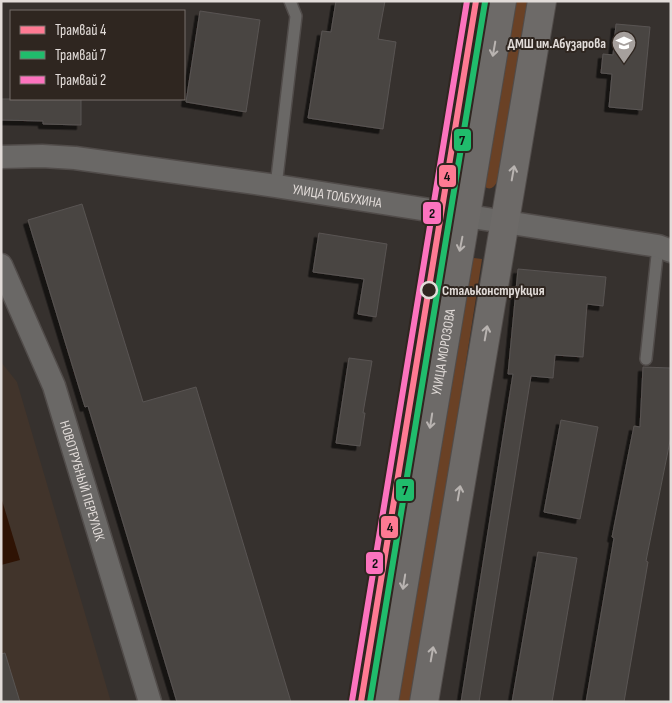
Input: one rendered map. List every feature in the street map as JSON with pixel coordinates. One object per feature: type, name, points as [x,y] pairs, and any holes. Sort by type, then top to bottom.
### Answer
[{"type":"main road","name":"УЛИЦА МОРОЗОВА","points":[[384,702],[502,1]]},
{"type":"main road","points":[[424,702],[542,1]]},
{"type":"street","name":"УЛИЦА ТОЛБУХИНА","points":[[1,157],[42,156],[75,158],[276,186],[665,248]]},
{"type":"street","name":"НОВОТРУБНЫЙ ПЕРЕУЛОК","points":[[1,265],[54,386],[150,702]]},
{"type":"lane","points":[[276,186],[296,16],[290,1]]},
{"type":"lane","points":[[646,359],[665,248]]},
{"type":"shaded area","points":[[512,1],[528,1],[497,182],[489,189],[483,185]]},
{"type":"shaded area","points":[[466,257],[482,259],[413,702],[394,702]]},
{"type":"shaded area","points":[[1,362],[17,382],[111,702],[1,702]]},
{"type":"shaded area","points":[[1,497],[20,560],[1,565]]},
{"type":"building","points":[[336,1],[385,1],[378,39],[396,42],[383,129],[308,118],[322,31],[331,32]]},
{"type":"building","points":[[200,11],[260,20],[246,112],[186,102]]},
{"type":"building","name":"ДМШ им.Абузарова","points":[[616,24],[650,27],[642,110],[609,107],[612,74],[601,73],[603,54],[613,55]]},
{"type":"building","points":[[1,99],[81,100],[81,125],[43,124],[43,121],[1,120]]},
{"type":"building","points":[[82,204],[143,402],[196,387],[291,702],[177,702],[88,406],[85,407],[28,220]]},
{"type":"building","points":[[319,233],[387,244],[376,317],[358,314],[364,279],[313,272]]},
{"type":"building","points":[[518,269],[606,277],[603,306],[587,304],[583,357],[555,355],[553,378],[531,376],[479,702],[461,702],[513,374],[508,374]]},
{"type":"building","points":[[349,358],[372,361],[363,413],[365,413],[360,446],[336,443]]},
{"type":"building","points":[[643,367],[671,368],[671,436],[646,561],[648,562],[624,702],[586,702],[614,538],[612,537],[634,426],[640,427]]},
{"type":"building","points":[[561,420],[598,427],[580,519],[544,512]]},
{"type":"building","points":[[538,552],[577,558],[552,702],[512,702]]},
{"type":"building","points":[[5,653],[20,702],[1,702],[1,654]]},
{"type":"tram line","name":"2","points":[[352,701],[467,1]]},
{"type":"tram line","name":"4","points":[[361,702],[476,1]]},
{"type":"tram line","name":"7","points":[[370,702],[485,2]]},
{"type":"place","name":"ДМШ им.Абузарова","points":[[624,64]]},
{"type":"place","name":"Стальконструкция","points":[[429,290]]}]
